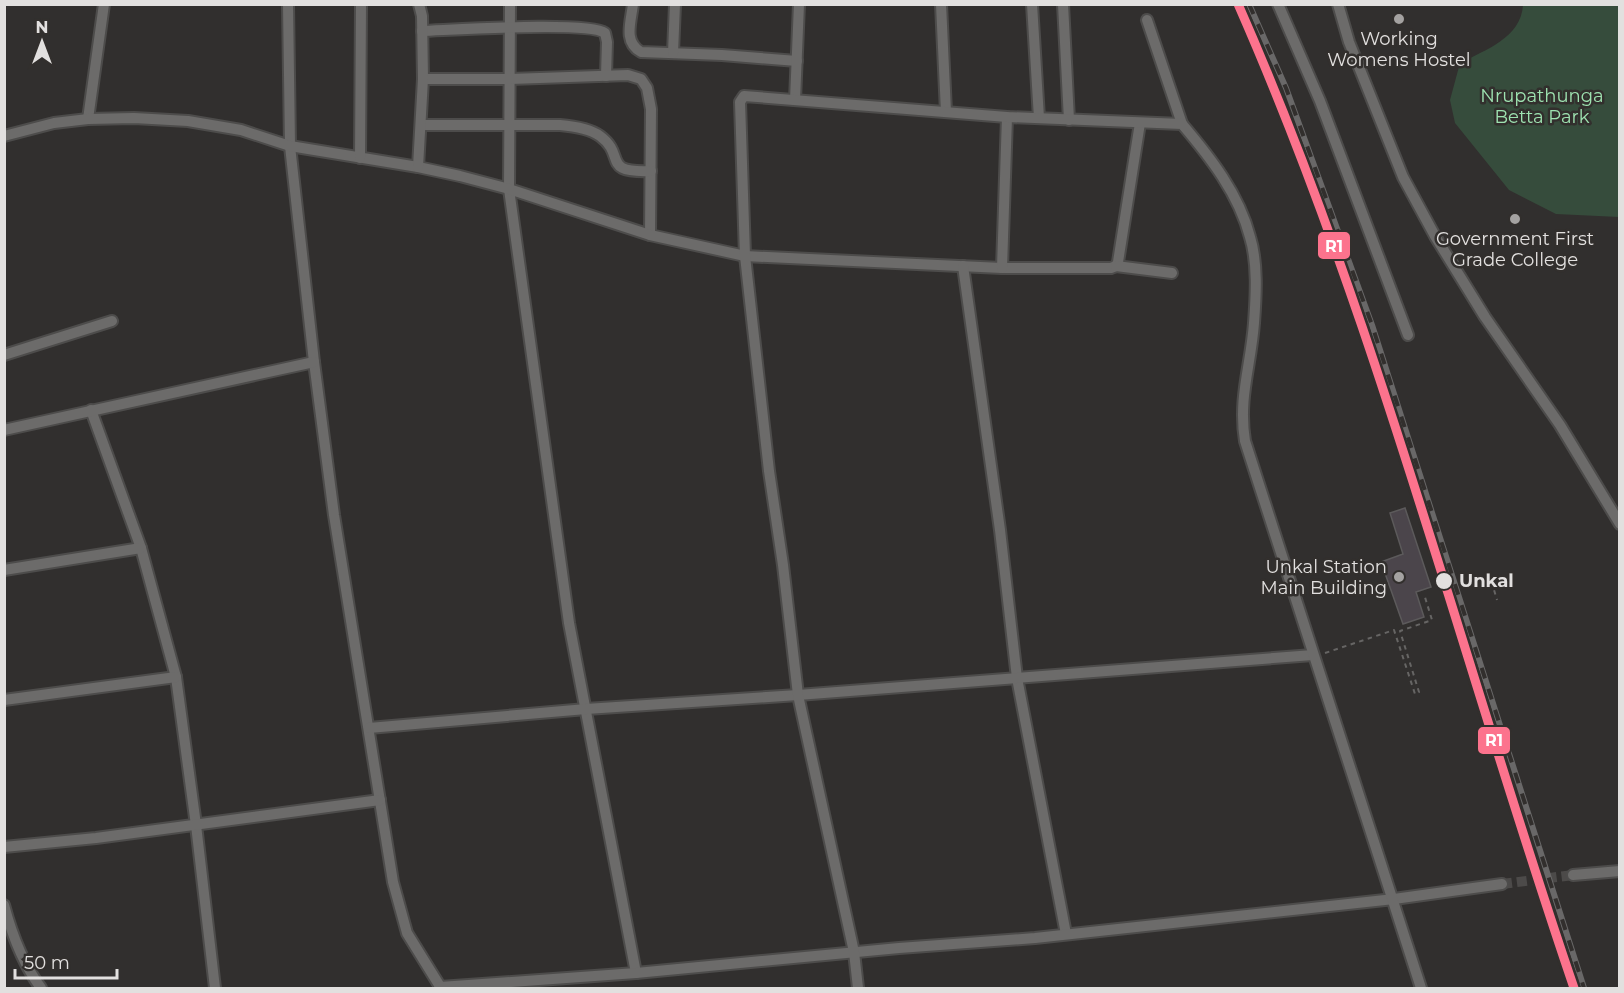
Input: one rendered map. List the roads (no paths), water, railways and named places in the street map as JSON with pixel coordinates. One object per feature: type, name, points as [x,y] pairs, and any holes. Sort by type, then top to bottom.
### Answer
[{"type":"street","points":[[88,119],[104,4]]},
{"type":"street","points":[[288,4],[290,146],[334,515],[393,882],[401,916],[416,949],[441,988],[636,974],[854,952],[1138,928],[1394,899],[1502,884]]},
{"type":"street","points":[[360,158],[361,4]]},
{"type":"street","points":[[418,167],[423,79],[419,4]]},
{"type":"street","points":[[510,4],[509,189],[569,623],[636,974]]},
{"type":"street","points":[[633,4],[629,38],[631,44],[641,52],[797,61]]},
{"type":"street","points":[[673,53],[675,4]]},
{"type":"street","points":[[795,100],[799,4]]},
{"type":"street","points":[[941,4],[946,112]]},
{"type":"street","points":[[1032,4],[1039,118]]},
{"type":"street","points":[[1063,4],[1069,120]]},
{"type":"street","points":[[1278,4],[1320,100],[1408,335]]},
{"type":"street","points":[[1338,4],[1349,42],[1402,177],[1485,317],[1560,425],[1620,524]]},
{"type":"street","points":[[1147,20],[1182,124],[1211,157],[1240,210],[1251,237],[1255,272],[1254,323],[1242,407],[1245,441],[1421,988]]},
{"type":"street","points":[[422,31],[578,27],[601,30],[605,33],[607,42],[606,76]]},
{"type":"street","points":[[423,79],[510,80],[628,75],[641,79],[647,88],[651,109],[650,236]]},
{"type":"street","points":[[858,988],[854,952],[798,695],[783,565],[769,471],[745,256],[740,100],[747,96],[1007,117],[1182,124]]},
{"type":"street","points":[[1002,267],[1007,117]]},
{"type":"street","points":[[4,136],[54,123],[88,119],[134,118],[188,122],[241,130],[290,146],[418,167],[509,189],[650,236],[745,256],[963,266],[1116,266],[1172,273]]},
{"type":"street","points":[[1116,266],[1140,123]]},
{"type":"street","points":[[421,125],[560,125],[593,132],[609,145],[622,170],[651,171]]},
{"type":"street","points":[[963,266],[998,518],[1017,678],[1066,934]]},
{"type":"street","points":[[4,356],[112,321]]},
{"type":"street","points":[[4,430],[314,362]]},
{"type":"street","points":[[91,410],[141,548],[176,677],[215,988]]},
{"type":"street","points":[[4,570],[141,548]]},
{"type":"street","points":[[369,728],[586,709],[1313,656]]},
{"type":"street","points":[[4,700],[176,677]]},
{"type":"street","points":[[4,847],[96,838],[380,800]]},
{"type":"street","points":[[1573,875],[1620,871]]},
{"type":"street","points":[[4,905],[19,949],[41,988]]},
{"type":"tunnel","points":[[1502,884],[1573,875]]},
{"type":"railway","points":[[1249,4],[1286,88],[1372,325],[1584,988]]},
{"type":"place","name":"Working Womens Hostel","points":[[1399,19]]},
{"type":"place","name":"Government First Grade College","points":[[1515,219]]},
{"type":"place","name":"Unkal Station Main Building","points":[[1399,577]]},
{"type":"place","name":"Unkal","points":[[1444,581]]},
{"type":"park label","name":"Nrupathunga Betta Park","points":[[1542,106]]}]
